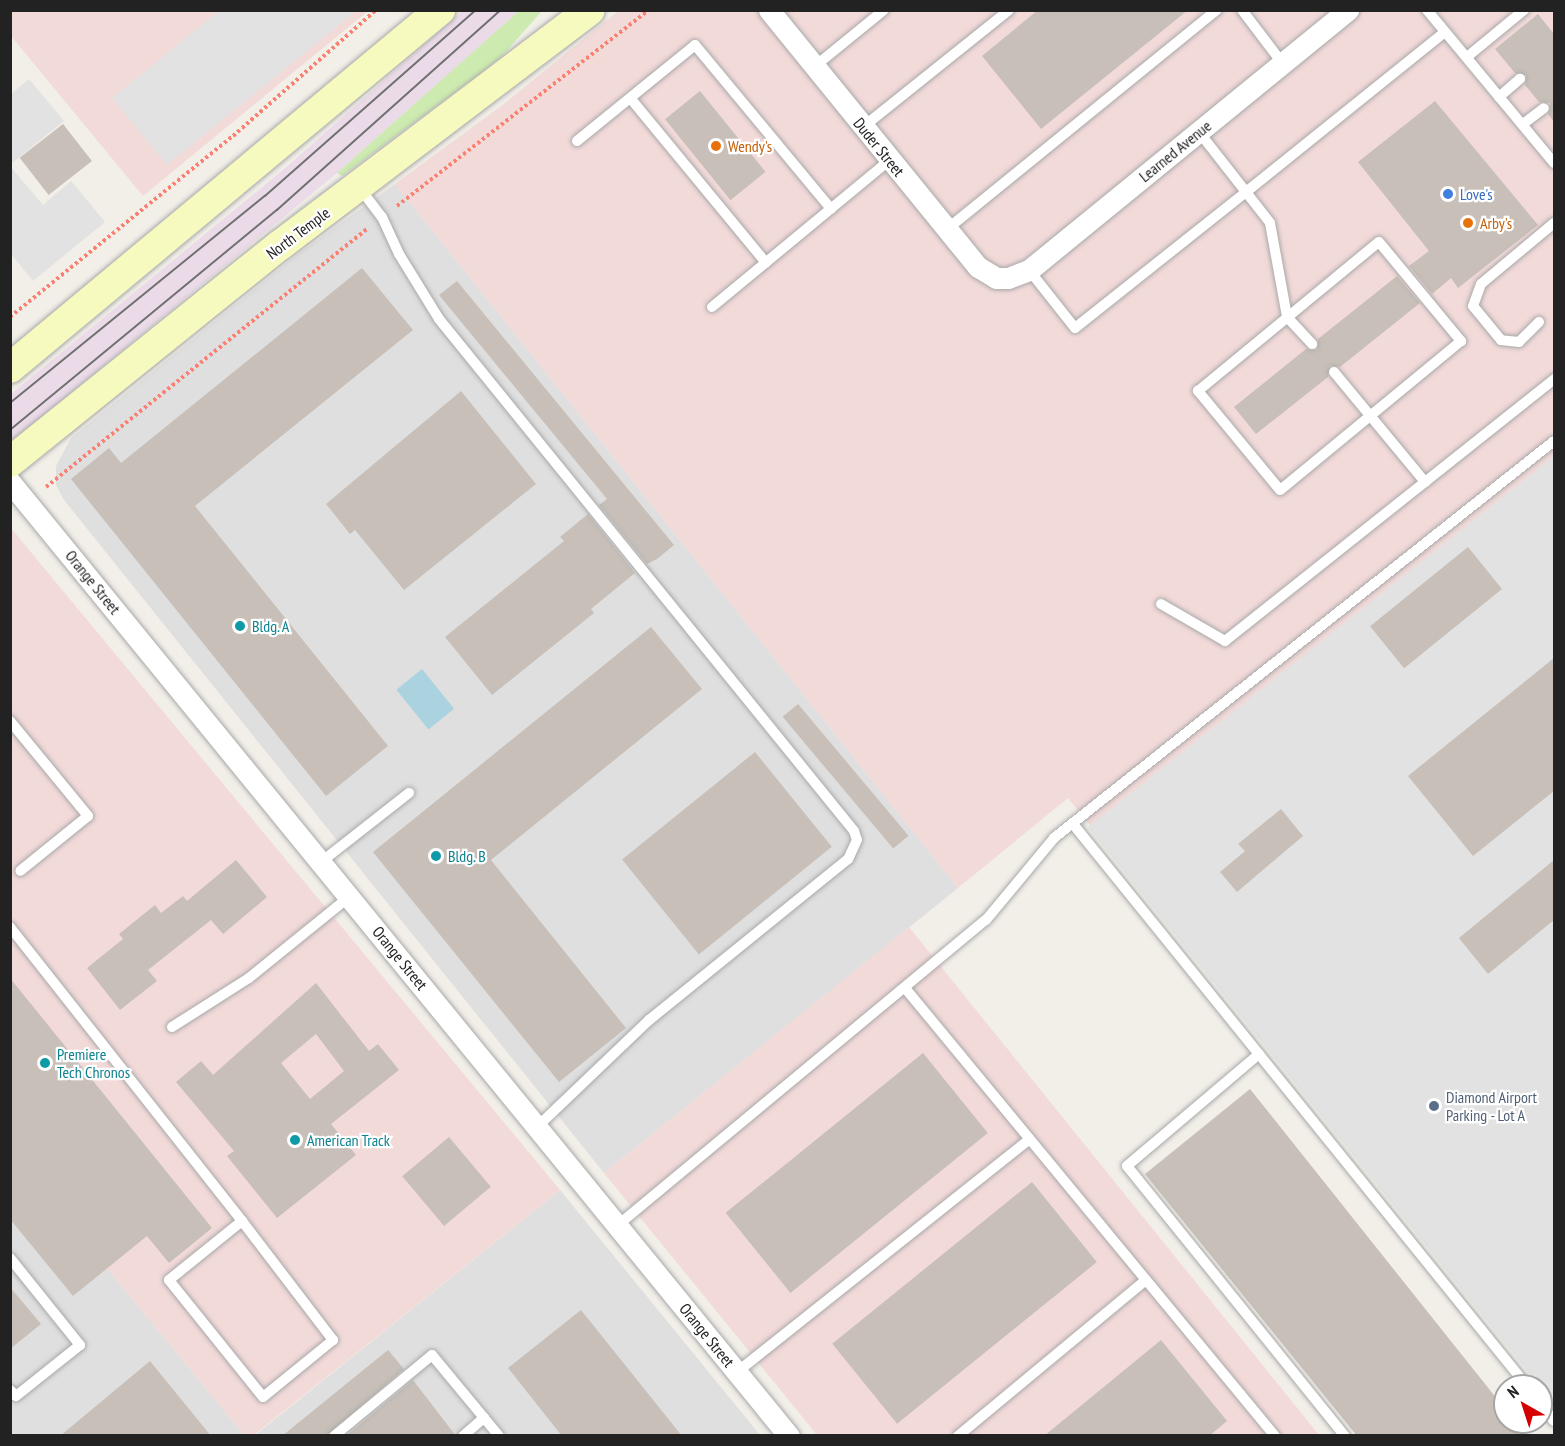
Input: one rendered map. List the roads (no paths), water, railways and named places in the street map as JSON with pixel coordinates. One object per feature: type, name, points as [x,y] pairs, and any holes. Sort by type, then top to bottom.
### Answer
[{"type":"main road","points":[[10,368],[440,10]]},
{"type":"main road","name":"North Temple","points":[[10,462],[359,187],[590,10]]},
{"type":"street","name":"Duder Street","points":[[769,10],[946,230],[978,267],[996,278]]},
{"type":"street","name":"Learned Avenue","points":[[996,278],[1008,278],[1029,270],[1348,10]]},
{"type":"street","name":"Orange Street","points":[[10,482],[789,1436]]},
{"type":"lane","points":[[814,67],[884,10]]},
{"type":"lane","points":[[863,127],[1009,10]]},
{"type":"lane","points":[[946,230],[1217,10]]},
{"type":"lane","points":[[1242,10],[1283,64]]},
{"type":"lane","points":[[1427,10],[1553,158]]},
{"type":"lane","points":[[1467,57],[1524,10]]},
{"type":"lane","points":[[1029,270],[1075,328],[1445,32]]},
{"type":"lane","points":[[577,141],[695,45],[831,209]]},
{"type":"lane","points":[[1499,97],[1520,80]]},
{"type":"lane","points":[[631,99],[766,263]]},
{"type":"lane","points":[[1523,124],[1544,108]]},
{"type":"lane","points":[[1199,132],[1270,223],[1287,317],[1312,344]]},
{"type":"lane","points":[[712,308],[890,160]]},
{"type":"lane","points":[[359,187],[382,217],[399,254],[439,319],[855,831],[857,840],[848,859],[649,1020],[538,1126]]},
{"type":"lane","points":[[1539,322],[1519,342],[1501,340],[1473,306],[1481,284],[1554,223]]},
{"type":"lane","points":[[1379,242],[1461,341],[1370,415],[1280,490],[1198,391],[1379,242]]},
{"type":"lane","points":[[1334,372],[1425,482]]},
{"type":"lane","points":[[1161,604],[1225,641],[1554,379]]},
{"type":"lane","points":[[618,1225],[986,920],[1054,838],[1554,441]]},
{"type":"lane","points":[[10,721],[88,816],[21,871]]},
{"type":"lane","points":[[321,862],[409,793]]},
{"type":"lane","points":[[1073,824],[1517,1374]]},
{"type":"lane","points":[[172,1027],[249,978],[350,897]]},
{"type":"lane","points":[[10,927],[242,1221],[333,1340],[263,1397],[170,1280],[242,1221]]},
{"type":"lane","points":[[905,988],[1272,1434]]},
{"type":"lane","points":[[1259,1054],[1127,1166],[1345,1436]]},
{"type":"lane","points":[[737,1372],[1030,1139]]},
{"type":"lane","points":[[10,1258],[80,1345],[16,1396],[10,1390]]},
{"type":"lane","points":[[958,1436],[1146,1280]]},
{"type":"lane","points":[[334,1436],[432,1355],[499,1436]]},
{"type":"lane","points":[[463,1436],[484,1418]]},
{"type":"water","points":[[422,669],[454,709],[428,729],[396,690]]},
{"type":"tram line","points":[[10,403],[265,196],[476,10]]},
{"type":"tram line","points":[[10,430],[277,210],[501,10]]},
{"type":"place","name":"Wendy's","points":[[716,146]]},
{"type":"place","name":"Love's","points":[[1448,194]]},
{"type":"place","name":"Arby's","points":[[1468,223]]},
{"type":"place","name":"Bldg. A","points":[[240,626]]},
{"type":"place","name":"Bldg. B","points":[[436,856]]},
{"type":"place","name":"Premiere Tech Chronos","points":[[45,1063]]},
{"type":"place","name":"Diamond Airport Parking - Lot A","points":[[1434,1106]]},
{"type":"place","name":"American Track","points":[[295,1140]]}]
